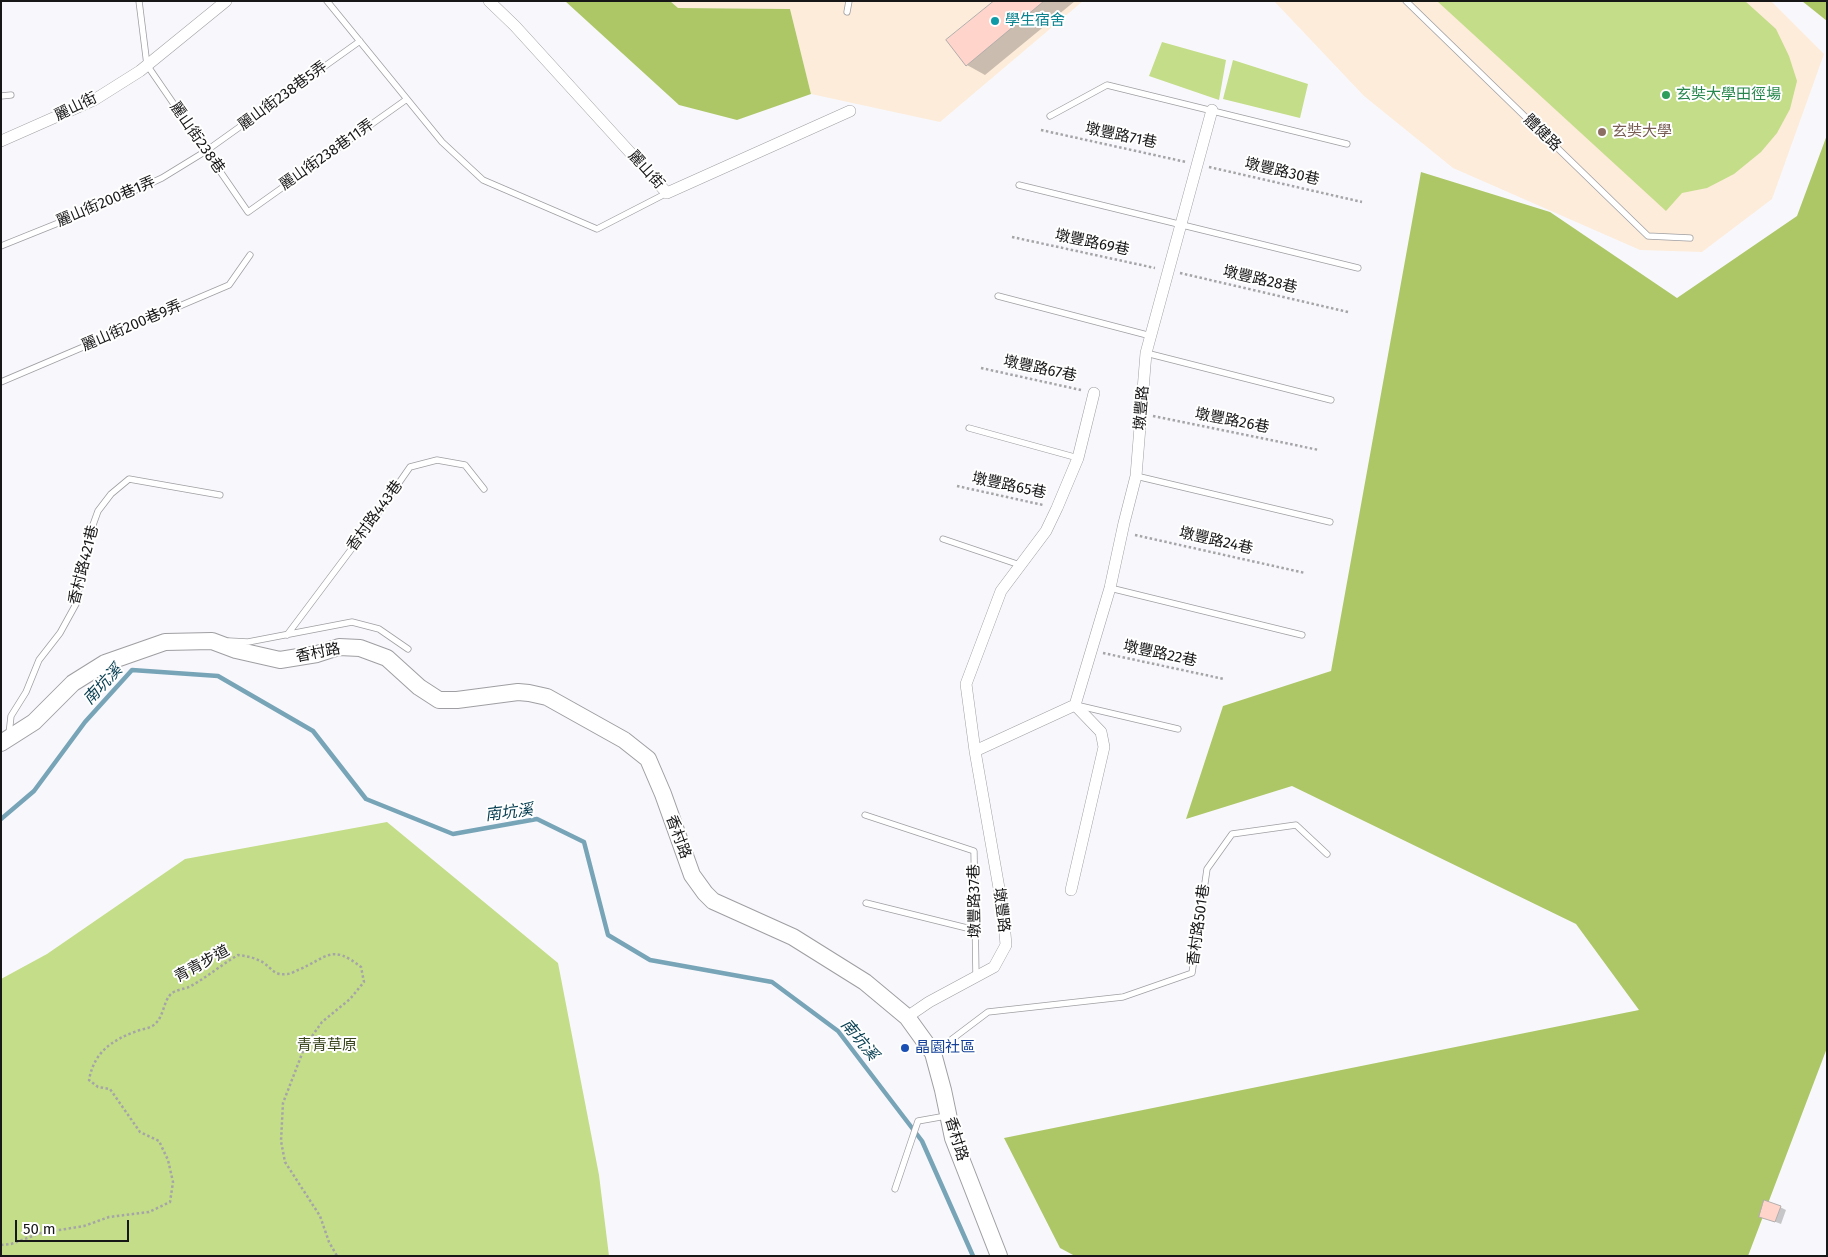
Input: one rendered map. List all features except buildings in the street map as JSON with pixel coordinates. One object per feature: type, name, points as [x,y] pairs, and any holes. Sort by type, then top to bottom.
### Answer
[{"type":"street","name":"麗山街","points":[[1,141],[94,100],[147,65],[226,1]]},
{"type":"street","name":"麗山街","points":[[489,1],[515,26],[667,193],[850,111]]},
{"type":"street","name":"墩豐路","points":[[1075,706],[1110,588],[1136,476],[1146,353],[1212,110]]},
{"type":"street","name":"墩豐路","points":[[907,1017],[929,1002],[994,967],[1006,944],[1003,911],[975,751],[966,684],[1000,591],[1046,531],[1057,508],[1078,458],[1094,393]]},
{"type":"street","name":"香村路","points":[[5,741],[34,722],[73,683],[105,663],[165,642],[212,641],[236,650],[280,660],[317,654],[339,647],[360,648],[387,658],[420,687],[439,700],[457,700],[518,692],[547,697],[624,740],[648,759],[663,794],[692,875],[709,897],[793,937],[865,982],[907,1017],[933,1053],[953,1138],[999,1256]]},
{"type":"street","points":[[975,751],[1075,706],[1100,732],[1104,747],[1071,890]]},
{"type":"lane","points":[[139,1],[147,65]]},
{"type":"lane","points":[[327,1],[442,142],[483,180],[597,229],[667,193]]},
{"type":"lane","points":[[847,12],[849,1]]},
{"type":"lane","name":"體健路","points":[[1406,1],[1648,236],[1690,238]]},
{"type":"lane","name":"麗山街238巷5弄","points":[[206,151],[360,41]]},
{"type":"lane","name":"麗山街238巷","points":[[147,65],[248,212]]},
{"type":"lane","points":[[1050,116],[1107,85],[1346,144]]},
{"type":"lane","points":[[1,96],[11,95]]},
{"type":"lane","name":"麗山街238巷11弄","points":[[248,212],[407,99]]},
{"type":"lane","name":"麗山街200巷1弄","points":[[1,246],[103,205],[162,178],[206,151]]},
{"type":"lane","points":[[1019,185],[1358,268]]},
{"type":"lane","name":"麗山街200巷9弄","points":[[1,382],[229,285],[250,255]]},
{"type":"lane","points":[[998,296],[1151,336]]},
{"type":"lane","points":[[1146,353],[1331,400]]},
{"type":"lane","points":[[969,428],[1078,458]]},
{"type":"lane","name":"香村路443巷","points":[[287,634],[371,523],[410,467],[437,460],[465,466],[484,489]]},
{"type":"lane","points":[[1136,476],[1330,522]]},
{"type":"lane","name":"香村路421巷","points":[[5,741],[11,716],[26,692],[39,660],[60,632],[76,604],[89,536],[98,511],[111,494],[129,479],[220,494]]},
{"type":"lane","points":[[942,540],[1020,565]]},
{"type":"lane","points":[[1110,588],[1302,635]]},
{"type":"lane","name":"香村路","points":[[212,641],[248,642],[352,622],[380,629],[408,648]]},
{"type":"lane","points":[[1075,706],[1178,729]]},
{"type":"lane","name":"墩豐路37巷","points":[[865,815],[974,850],[976,977]]},
{"type":"lane","name":"香村路501巷","points":[[933,1053],[988,1012],[1123,998],[1192,973],[1207,869],[1232,834],[1296,826],[1327,854]]},
{"type":"lane","points":[[866,903],[975,930]]},
{"type":"lane","points":[[895,1189],[918,1121],[948,1115]]},
{"type":"path","name":"墩豐路71巷","points":[[1041,130],[1197,164]]},
{"type":"path","name":"墩豐路30巷","points":[[1197,164],[1362,202]]},
{"type":"path","name":"墩豐路69巷","points":[[1012,237],[1168,271]]},
{"type":"path","name":"墩豐路28巷","points":[[1168,271],[1348,312]]},
{"type":"path","name":"墩豐路67巷","points":[[981,368],[1094,393]]},
{"type":"path","name":"墩豐路26巷","points":[[1141,414],[1318,450]]},
{"type":"path","name":"墩豐路65巷","points":[[957,486],[1057,508]]},
{"type":"path","name":"墩豐路24巷","points":[[1122,532],[1305,573]]},
{"type":"path","name":"墩豐路22巷","points":[[1091,650],[1224,679]]},
{"type":"path","name":"青青步道","points":[[1,1246],[41,1233],[84,1226],[109,1217],[149,1212],[170,1202],[173,1182],[168,1160],[159,1141],[140,1132],[110,1090],[98,1086],[89,1080],[92,1066],[104,1050],[117,1039],[154,1025],[162,1015],[172,993],[202,980],[238,955],[251,957],[264,963],[276,974],[288,974],[307,966],[319,958],[334,953],[348,956],[361,966],[364,982],[350,999],[322,1022],[305,1046],[283,1103],[281,1141],[285,1162],[320,1216],[328,1242],[337,1256]]},
{"type":"shaded area","points":[[670,1],[1083,1],[940,122],[811,94],[790,9],[678,8]]},
{"type":"shaded area","name":"玄奘大學","points":[[1274,1],[1771,1],[1824,54],[1772,199],[1702,252],[1640,250],[1453,168],[1364,96]]},
{"type":"green space","points":[[565,1],[670,1],[678,8],[790,9],[811,94],[737,120],[679,105]]},
{"type":"green space","name":"玄奘大學田徑場","points":[[1437,1],[1745,1],[1776,29],[1789,56],[1797,81],[1790,109],[1777,133],[1761,152],[1734,174],[1707,188],[1682,193],[1666,211]]},
{"type":"green space","points":[[1802,1],[1827,1],[1827,21]]},
{"type":"green space","points":[[1162,42],[1226,60],[1219,100],[1149,76]]},
{"type":"green space","points":[[1233,60],[1308,84],[1300,118],[1223,99]]},
{"type":"green space","points":[[1827,135],[1827,1048],[1748,1256],[1075,1256],[1060,1248],[1004,1138],[1639,1010],[1576,924],[1292,786],[1186,819],[1223,706],[1331,671],[1421,172],[1550,212],[1677,298],[1797,216]]},
{"type":"green space","name":"青青草原","points":[[387,822],[558,963],[599,1175],[609,1256],[1,1256],[1,979],[47,954],[185,859]]},
{"type":"waterway","name":"南坑溪","points":[[1,819],[34,791],[85,722],[132,670],[218,676],[313,731],[366,799],[453,834],[537,819],[584,842],[608,935],[650,960],[772,982],[838,1031],[922,1141],[973,1256]]},
{"type":"place","name":"學生宿舍","points":[[995,21]]},
{"type":"place","name":"玄奘大學田徑場","points":[[1666,95]]},
{"type":"place","name":"玄奘大學","points":[[1602,132]]},
{"type":"place","name":"晶園社區","points":[[905,1048]]}]
